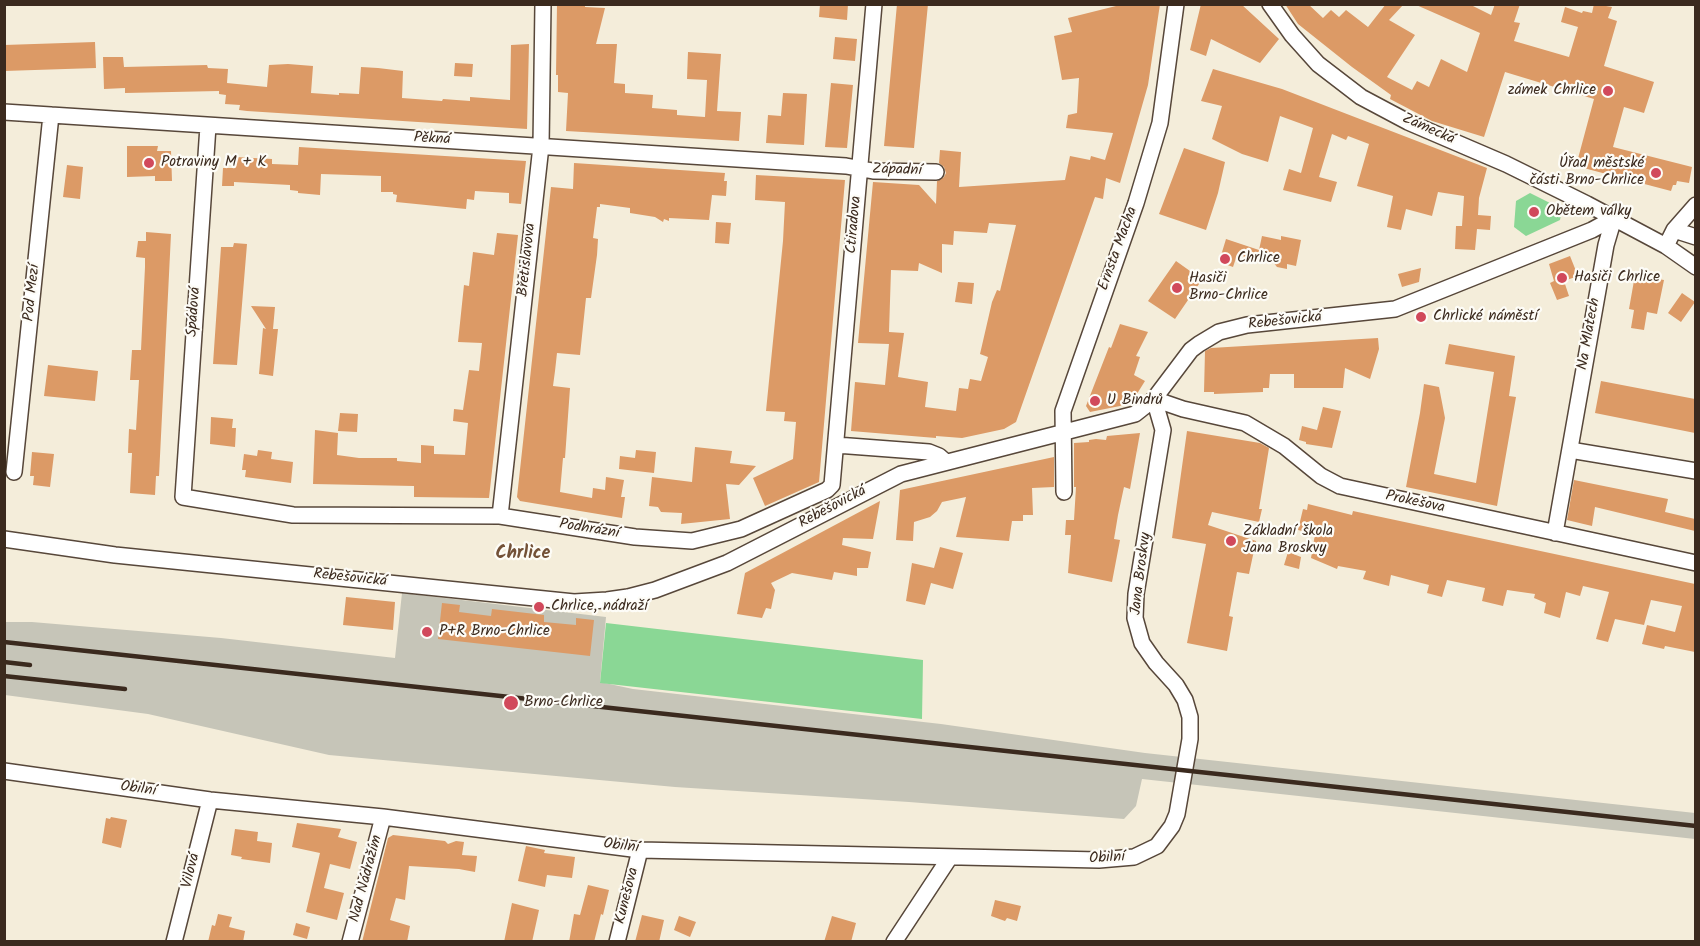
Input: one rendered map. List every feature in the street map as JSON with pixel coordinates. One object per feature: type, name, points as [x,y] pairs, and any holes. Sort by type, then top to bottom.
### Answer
[{"type":"street","name":"Břetislavova","points":[[500,516],[541,146],[543,4]]},
{"type":"street","name":"Ctiradova","points":[[837,445],[874,4]]},
{"type":"street","name":"Ernsta Macha","points":[[1064,492],[1063,411],[1136,203],[1160,123],[1176,4]]},
{"type":"street","name":"Zámecká","points":[[1270,4],[1292,35],[1318,64],[1360,97],[1408,122],[1506,164],[1614,218]]},
{"type":"street","name":"Pěkná","points":[[4,112],[860,168]]},
{"type":"street","name":"Pod Mezí","points":[[14,472],[51,115]]},
{"type":"street","name":"Spádová","points":[[183,497],[208,126]]},
{"type":"street","name":"Západní","points":[[860,168],[873,171],[936,172]]},
{"type":"street","points":[[1666,246],[1674,230],[1695,205]]},
{"type":"street","name":"Rebešovická","points":[[4,539],[114,555],[511,596],[574,602],[607,600],[655,590],[712,569],[886,481],[924,467],[1131,416],[1154,399],[1191,350],[1219,333],[1247,325],[1395,309],[1592,230],[1614,218]]},
{"type":"street","points":[[1614,218],[1666,246],[1695,267]]},
{"type":"street","name":"Na Mlatech","points":[[1555,533],[1606,245],[1614,218]]},
{"type":"street","points":[[1674,230],[1695,237]]},
{"type":"street","name":"Prokešova","points":[[1154,399],[1183,409],[1245,423],[1284,446],[1321,476],[1340,486],[1695,563]]},
{"type":"street","name":"Jana Broskvy","points":[[1154,399],[1163,429],[1136,594],[1135,618],[1142,643],[1176,685],[1188,709],[1190,739],[1185,771]]},
{"type":"street","points":[[837,445],[929,452],[946,462]]},
{"type":"street","name":"Podhrázní","points":[[183,497],[293,515],[500,516],[635,537],[692,541],[741,529],[827,490],[833,482],[837,445]]},
{"type":"street","points":[[1570,450],[1695,471]]},
{"type":"street","name":"Obilní","points":[[4,771],[210,800],[383,817],[640,850],[1099,860],[1143,854],[1156,846],[1172,826],[1177,814],[1185,771]]},
{"type":"street","name":"Vilová","points":[[174,942],[210,800]]},
{"type":"street","name":"Nad Nádražím","points":[[350,942],[383,817]]},
{"type":"street","name":"Kunešova","points":[[617,942],[640,850]]},
{"type":"street","points":[[894,942],[950,857]]},
{"type":"shaded area","points":[[402,593],[606,617],[600,682],[633,689],[941,724],[1145,753],[1695,813],[1695,839],[1142,779],[1136,806],[1124,819],[675,787],[329,755],[148,714],[5,695],[5,622],[32,622],[221,638],[395,658]]},
{"type":"green space","points":[[1530,193],[1562,209],[1560,220],[1526,236],[1514,227],[1516,201]]},
{"type":"green space","points":[[606,623],[923,660],[922,719],[600,683]]},
{"type":"building","points":[[557,4],[585,4],[585,7],[605,8],[596,44],[617,44],[614,83],[625,84],[625,93],[653,95],[652,108],[677,110],[677,115],[705,117],[707,80],[687,79],[688,52],[721,54],[717,111],[741,112],[739,141],[566,131],[568,93],[558,92],[558,75],[556,75]]},
{"type":"building","points":[[820,4],[848,4],[847,20],[819,17]]},
{"type":"building","points":[[897,4],[928,4],[914,148],[884,146]]},
{"type":"building","points":[[1124,4],[1160,4],[1148,85],[1120,183],[1106,178],[1103,199],[1095,197],[1016,422],[1004,429],[962,438],[851,431],[855,382],[885,385],[889,344],[858,343],[873,182],[919,185],[936,204],[937,181],[946,173],[944,167],[939,163],[940,150],[961,152],[959,187],[1065,180],[1070,156],[1090,160],[1091,156],[1105,160],[1113,133],[1066,128],[1068,115],[1077,113],[1079,78],[1062,80],[1054,36],[1072,32],[1068,18]],"holes":[[[989,223],[1016,225],[1000,291],[997,290],[992,302],[980,354],[988,357],[981,381],[970,379],[968,389],[959,388],[956,411],[925,407],[928,382],[898,377],[904,333],[889,332],[891,270],[918,271],[919,263],[942,273],[942,244],[953,245],[954,231],[987,233]]]},
{"type":"building","points":[[1201,4],[1241,4],[1279,39],[1260,63],[1211,39],[1206,56],[1190,50]]},
{"type":"building","points":[[1285,4],[1308,4],[1323,18],[1331,10],[1339,17],[1346,10],[1368,27],[1386,4],[1404,4],[1389,20],[1415,35],[1387,77],[1412,90],[1417,81],[1429,87],[1441,59],[1467,72],[1480,33],[1414,4],[1469,4],[1491,15],[1495,4],[1520,4],[1514,22],[1520,23],[1514,41],[1569,57],[1578,27],[1561,22],[1565,7],[1582,13],[1583,11],[1592,13],[1594,4],[1612,7],[1608,18],[1617,21],[1604,66],[1654,82],[1644,113],[1624,107],[1613,147],[1692,167],[1689,183],[1677,181],[1671,191],[1576,166],[1594,99],[1505,72],[1484,137],[1432,121],[1390,99],[1391,95],[1298,24]]},
{"type":"building","points":[[835,37],[857,39],[855,61],[833,59]]},
{"type":"building","points":[[95,42],[96,68],[4,71],[4,45]]},
{"type":"building","points":[[529,44],[527,129],[247,111],[239,110],[240,105],[225,104],[226,95],[219,94],[219,91],[125,93],[125,88],[104,89],[103,57],[123,57],[124,67],[207,65],[208,68],[228,69],[227,83],[267,87],[269,65],[313,66],[311,93],[339,95],[339,93],[359,94],[361,67],[378,68],[403,71],[402,98],[470,101],[470,97],[510,100],[511,45]]},
{"type":"building","points":[[455,63],[473,64],[472,77],[454,76]]},
{"type":"building","points":[[1213,69],[1282,89],[1487,168],[1479,198],[1478,215],[1491,216],[1490,230],[1477,229],[1475,250],[1455,249],[1456,226],[1462,226],[1464,196],[1438,192],[1432,216],[1406,209],[1401,230],[1387,227],[1393,196],[1357,186],[1369,144],[1348,136],[1346,140],[1332,134],[1319,177],[1337,182],[1331,202],[1283,190],[1289,169],[1301,173],[1313,128],[1280,116],[1268,162],[1242,154],[1212,139],[1222,106],[1201,101]]},
{"type":"building","points":[[831,83],[853,85],[847,148],[825,147]]},
{"type":"building","points":[[783,93],[807,94],[804,145],[766,143],[768,115],[781,116]]},
{"type":"building","name":"Potraviny M + K","points":[[127,146],[158,146],[157,151],[171,151],[172,181],[155,181],[155,176],[127,177]]},
{"type":"building","points":[[299,147],[526,161],[521,204],[509,203],[509,193],[475,191],[474,200],[467,199],[466,209],[396,202],[397,195],[393,192],[381,192],[381,176],[321,174],[320,195],[298,193],[298,191],[290,190],[290,185],[234,182],[234,186],[222,186],[223,168],[235,168],[236,157],[272,159],[272,164],[298,165]]},
{"type":"building","points":[[1184,148],[1225,162],[1206,230],[1159,214]]},
{"type":"building","points":[[574,163],[725,173],[724,181],[727,181],[726,196],[712,195],[709,220],[669,218],[669,221],[664,219],[663,222],[655,217],[630,213],[630,208],[600,204],[600,207],[597,207],[593,238],[598,239],[597,255],[591,298],[586,298],[580,355],[557,353],[553,386],[570,388],[560,492],[592,498],[593,488],[605,490],[606,477],[624,480],[621,497],[625,497],[622,518],[520,501],[517,497],[551,187],[573,189]]},
{"type":"building","points":[[67,165],[83,167],[80,199],[63,197]]},
{"type":"building","points":[[756,175],[845,180],[819,482],[765,506],[753,478],[793,459],[796,422],[784,421],[785,412],[766,411],[785,202],[755,200]]},
{"type":"building","points":[[716,222],[731,223],[729,244],[715,243]]},
{"type":"building","points":[[146,232],[171,234],[159,476],[156,476],[155,495],[130,493],[132,453],[128,453],[129,429],[136,430],[139,380],[130,380],[132,350],[141,350],[145,267],[145,258],[136,257],[138,241],[146,241]]},
{"type":"building","points":[[497,233],[518,235],[489,498],[414,497],[414,486],[313,484],[315,430],[338,433],[337,455],[359,458],[397,458],[397,461],[421,463],[421,445],[434,446],[434,454],[465,455],[468,423],[453,421],[454,409],[463,410],[469,370],[479,371],[482,343],[458,342],[464,285],[469,286],[473,252],[494,255]]},
{"type":"building","points":[[1262,236],[1281,240],[1281,236],[1301,240],[1296,266],[1287,264],[1287,269],[1277,267],[1273,262],[1237,255],[1233,267],[1219,262],[1226,239],[1259,250]]},
{"type":"building","points":[[234,243],[247,244],[237,365],[213,364],[221,247],[233,247]]},
{"type":"building","name":"Hasiči Chrlice","points":[[1570,256],[1578,276],[1564,281],[1569,296],[1557,300],[1550,283],[1554,281],[1549,264]]},
{"type":"building","name":"Hasiči Brno-Chrlice","points":[[1176,261],[1190,271],[1199,284],[1175,319],[1148,301]]},
{"type":"building","points":[[1421,268],[1419,282],[1402,287],[1398,274]]},
{"type":"building","points":[[1635,275],[1664,280],[1657,314],[1647,312],[1644,330],[1631,328],[1634,310],[1629,309]]},
{"type":"building","points":[[958,282],[974,283],[972,304],[955,302]]},
{"type":"building","points":[[1682,293],[1695,302],[1681,322],[1668,313]]},
{"type":"building","points":[[251,306],[275,307],[273,329],[278,329],[273,376],[259,374],[263,328],[266,329]]},
{"type":"building","points":[[1120,324],[1148,332],[1136,356],[1140,357],[1134,375],[1145,381],[1135,397],[1120,406],[1090,412],[1086,406]]},
{"type":"building","points":[[1378,338],[1379,349],[1370,379],[1345,368],[1343,388],[1294,388],[1294,374],[1270,374],[1269,388],[1263,388],[1263,392],[1214,394],[1214,392],[1204,392],[1205,351],[1211,348]]},
{"type":"building","points":[[1449,344],[1515,356],[1509,396],[1516,397],[1497,506],[1406,487],[1424,384],[1439,387],[1445,418],[1434,474],[1476,483],[1494,372],[1445,364]]},
{"type":"building","points":[[48,365],[98,371],[95,401],[44,396]]},
{"type":"building","points":[[1601,381],[1695,399],[1695,433],[1595,413]]},
{"type":"building","points":[[1323,407],[1341,411],[1332,448],[1306,444],[1299,440],[1302,426],[1317,430]]},
{"type":"building","points":[[340,413],[358,414],[357,432],[338,431]]},
{"type":"building","points":[[211,417],[233,419],[232,428],[236,428],[235,447],[210,444]]},
{"type":"building","name":"Základní škola Jana Broskvy","points":[[1187,431],[1260,443],[1269,448],[1259,522],[1212,512],[1208,525],[1256,541],[1249,574],[1237,572],[1229,616],[1233,617],[1227,651],[1187,643],[1206,544],[1172,538]]},
{"type":"building","points":[[1140,433],[1130,489],[1124,487],[1118,515],[1114,539],[1120,540],[1112,582],[1068,573],[1071,535],[1065,535],[1066,520],[1074,520],[1076,487],[1074,487],[1074,443],[1096,439],[1106,440],[1107,436]]},
{"type":"building","points":[[695,447],[732,451],[730,463],[756,466],[739,485],[726,484],[730,519],[681,524],[682,513],[661,512],[658,507],[649,506],[652,477],[692,482]]},
{"type":"building","points":[[258,450],[272,452],[271,459],[293,462],[291,483],[245,477],[246,470],[242,470],[244,454],[257,456]]},
{"type":"building","points":[[636,450],[656,452],[654,473],[619,469],[620,456],[635,458]]},
{"type":"building","points":[[32,452],[54,454],[50,487],[33,485],[34,476],[30,476]]},
{"type":"building","points":[[1054,457],[1054,487],[1032,488],[1033,515],[1023,515],[1023,521],[1012,521],[1009,541],[956,537],[966,497],[942,502],[930,517],[914,522],[913,541],[896,540],[900,490]]},
{"type":"building","points":[[1574,480],[1668,499],[1665,512],[1695,519],[1695,531],[1595,507],[1592,526],[1567,520]]},
{"type":"building","points":[[880,501],[873,539],[843,538],[842,545],[871,552],[868,568],[857,568],[857,576],[834,572],[832,580],[792,573],[771,583],[775,590],[771,609],[766,608],[762,618],[737,614],[745,573]]},
{"type":"building","points":[[1308,504],[1352,515],[1353,511],[1695,584],[1695,652],[1642,644],[1647,625],[1675,632],[1682,606],[1651,600],[1644,625],[1615,619],[1608,642],[1596,639],[1609,592],[1583,586],[1580,596],[1566,592],[1560,618],[1544,613],[1546,603],[1534,598],[1535,594],[1507,590],[1503,606],[1482,601],[1485,588],[1447,580],[1442,597],[1427,593],[1429,585],[1391,575],[1389,586],[1363,579],[1366,571],[1338,566],[1337,569],[1311,558],[1315,534],[1298,530],[1303,509],[1307,510]]},
{"type":"building","points":[[940,547],[963,553],[953,589],[931,583],[925,605],[906,601],[912,563],[934,568]]},
{"type":"building","points":[[1288,552],[1301,557],[1299,569],[1284,565]]},
{"type":"building","points":[[346,597],[395,602],[393,630],[343,625]]},
{"type":"building","points":[[442,603],[460,605],[459,612],[491,616],[492,609],[544,615],[544,622],[576,625],[576,618],[594,620],[590,656],[438,639]]},
{"type":"building","points":[[106,818],[127,820],[121,848],[102,843]]},
{"type":"building","points":[[297,823],[341,829],[338,837],[357,842],[350,869],[330,864],[324,888],[344,893],[337,920],[306,912],[320,853],[292,847]]},
{"type":"building","points":[[235,829],[258,832],[257,841],[272,843],[270,863],[241,859],[242,857],[231,855]]},
{"type":"building","points":[[393,835],[445,841],[448,844],[456,841],[464,842],[462,855],[477,856],[475,872],[409,866],[405,900],[396,898],[390,920],[410,926],[407,942],[362,942],[388,838]]},
{"type":"building","points":[[526,846],[545,850],[544,853],[575,857],[572,878],[547,875],[545,887],[518,881]]},
{"type":"building","points":[[588,885],[609,890],[594,942],[569,942],[574,914],[580,915]]},
{"type":"building","points":[[995,900],[1021,906],[1017,921],[1007,918],[1005,921],[991,916]]},
{"type":"building","points":[[512,903],[539,910],[532,942],[504,942]]},
{"type":"building","points":[[218,914],[232,917],[229,927],[245,931],[243,942],[208,942],[212,925],[215,926]]},
{"type":"building","points":[[642,915],[664,920],[659,942],[635,942]]},
{"type":"building","points":[[679,916],[696,922],[690,937],[674,930]]},
{"type":"building","points":[[832,916],[856,923],[851,942],[824,942]]},
{"type":"building","points":[[296,923],[310,927],[307,939],[293,935]]},
{"type":"railway","points":[[4,642],[1696,826]]},
{"type":"railway","points":[[4,662],[30,665]]},
{"type":"railway","points":[[4,676],[125,689]]},
{"type":"place","name":"zámek Chrlice","points":[[1608,91]]},
{"type":"place","name":"Potraviny M + K","points":[[149,163]]},
{"type":"place","name":"Úřad městské části Brno-Chrlice","points":[[1656,173]]},
{"type":"place","name":"Obětem války","points":[[1534,212]]},
{"type":"place","name":"Chrlice","points":[[1225,259]]},
{"type":"place","name":"Hasiči Chrlice","points":[[1562,278]]},
{"type":"place","name":"Hasiči Brno-Chrlice","points":[[1177,288]]},
{"type":"place","name":"Chrlické náměstí","points":[[1421,317]]},
{"type":"place","name":"U Bindrů","points":[[1095,401]]},
{"type":"place","name":"Základní škola Jana Broskvy","points":[[1231,541]]},
{"type":"place","name":"Chrlice, nádraží","points":[[539,607]]},
{"type":"place","name":"P+R Brno-Chrlice","points":[[427,632]]},
{"type":"place","name":"Brno-Chrlice","points":[[511,703]]},
{"type":"district","name":"Chrlice","points":[[523,555]]}]
